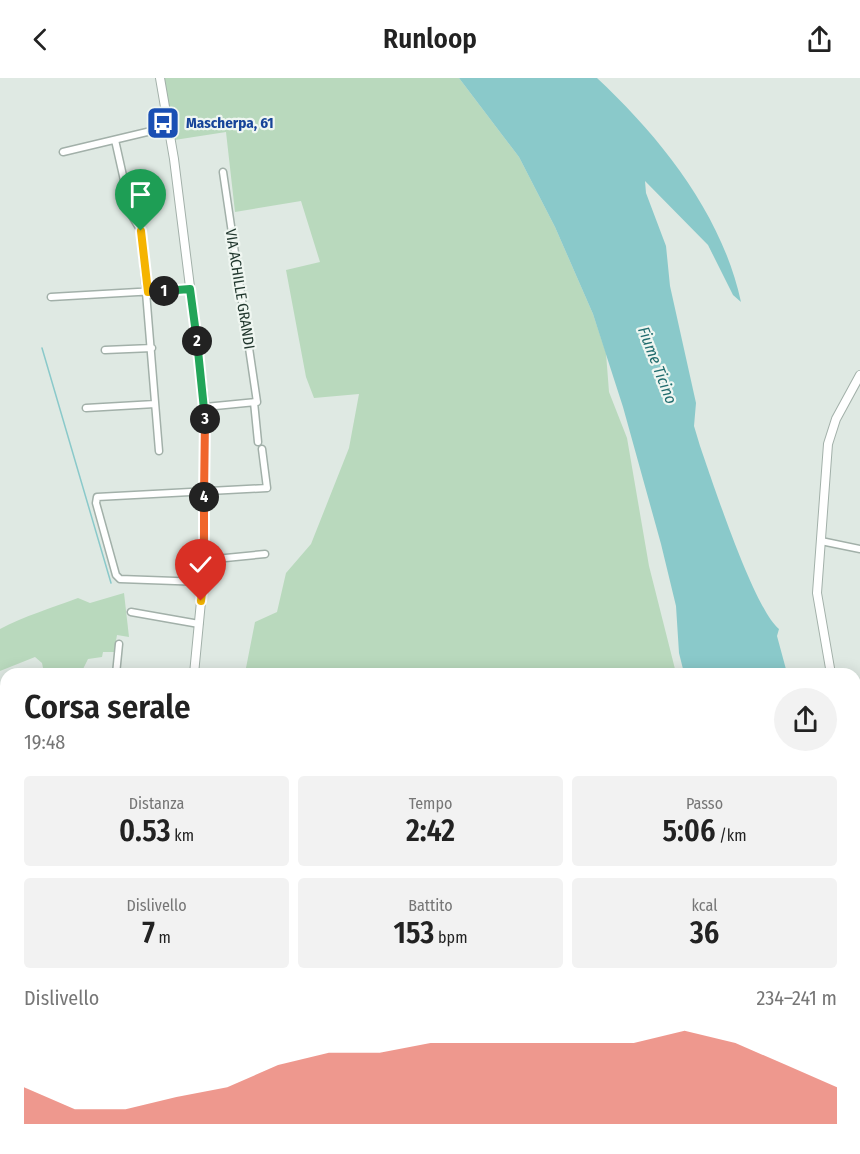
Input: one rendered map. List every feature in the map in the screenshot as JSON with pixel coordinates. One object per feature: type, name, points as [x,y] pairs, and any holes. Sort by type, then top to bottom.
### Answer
[{"type":"street","points":[[160,78],[205,407],[205,560],[195,668]]},
{"type":"street","points":[[63,152],[168,127]]},
{"type":"street","points":[[115,140],[132,216],[141,231],[148,292],[159,452]]},
{"type":"street","name":"VIA ACHILLE GRANDI","points":[[204,490],[267,488],[254,402],[257,402],[223,172]]},
{"type":"street","points":[[51,297],[190,289]]},
{"type":"street","points":[[105,350],[152,348]]},
{"type":"street","points":[[830,668],[817,593],[831,431],[860,375]]},
{"type":"street","points":[[205,407],[254,402]]},
{"type":"street","points":[[86,408],[155,404]]},
{"type":"street","points":[[203,582],[127,580],[116,575],[96,503],[97,497],[204,490]]},
{"type":"street","points":[[821,541],[860,549]]},
{"type":"street","points":[[205,560],[265,554]]},
{"type":"street","points":[[131,612],[199,624]]},
{"type":"street","points":[[117,668],[119,644]]},
{"type":"green space","points":[[157,78],[459,78],[519,157],[555,227],[593,314],[606,353],[609,392],[627,438],[649,566],[675,668],[246,668],[255,622],[277,612],[286,573],[311,544],[349,448],[359,394],[314,398],[306,377],[286,270],[320,262],[301,201],[235,212],[226,132],[168,141]]},
{"type":"green space","points":[[124,593],[129,637],[117,635],[114,652],[103,652],[102,657],[88,659],[84,668],[43,668],[42,663],[35,657],[8,668],[0,668],[0,629],[78,598],[90,603]]},
{"type":"water","name":"Fiume Ticino","points":[[459,78],[597,78],[621,101],[666,152],[704,208],[732,270],[741,302],[733,295],[708,245],[645,181],[646,193],[666,246],[670,286],[696,403],[694,426],[746,572],[769,617],[779,629],[777,636],[786,668],[683,668],[679,653],[676,606],[623,407],[593,314],[555,227],[519,157]]},
{"type":"waterway","points":[[42,348],[111,583]]},
{"type":"place","name":"Mascherpa, 61","points":[[163,123]]},
{"type":"route","points":[[141,231],[148,292],[190,289],[205,407],[205,560],[201,601]]}]
